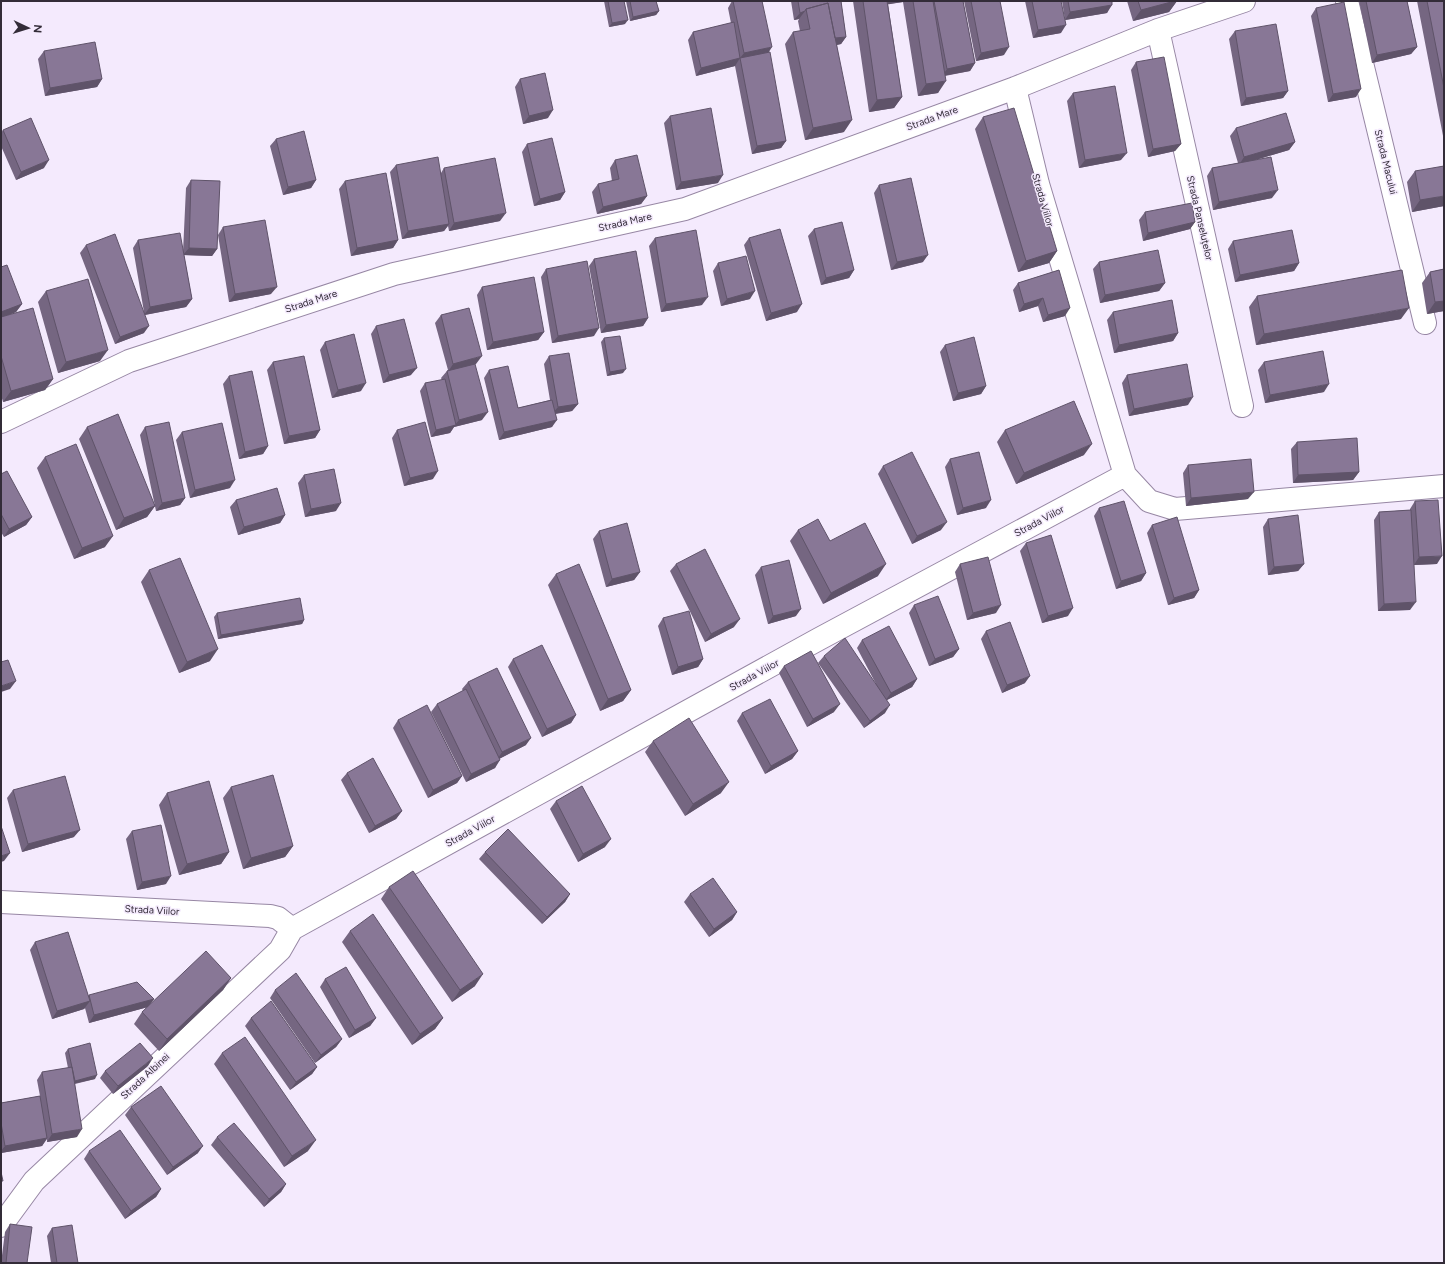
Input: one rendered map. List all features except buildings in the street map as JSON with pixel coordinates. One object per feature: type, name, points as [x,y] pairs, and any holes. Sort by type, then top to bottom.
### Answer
[{"type":"street","name":"Strada Mare","points":[[1,422],[129,361],[394,274],[685,209],[1015,88],[1158,30],[1244,1]]},
{"type":"street","name":"Strada Macului","points":[[1346,1],[1425,323]]},
{"type":"street","name":"Strada Panseluțelor","points":[[1158,30],[1242,406]]},
{"type":"street","name":"Strada Viilor","points":[[1,902],[270,916],[278,918],[292,929],[826,635],[1125,475],[1038,184],[1015,88]]},
{"type":"street","points":[[1125,475],[1149,501],[1175,509],[1444,486]]},
{"type":"street","name":"Strada Albinei","points":[[1,1226],[34,1181],[280,950],[292,929]]}]
